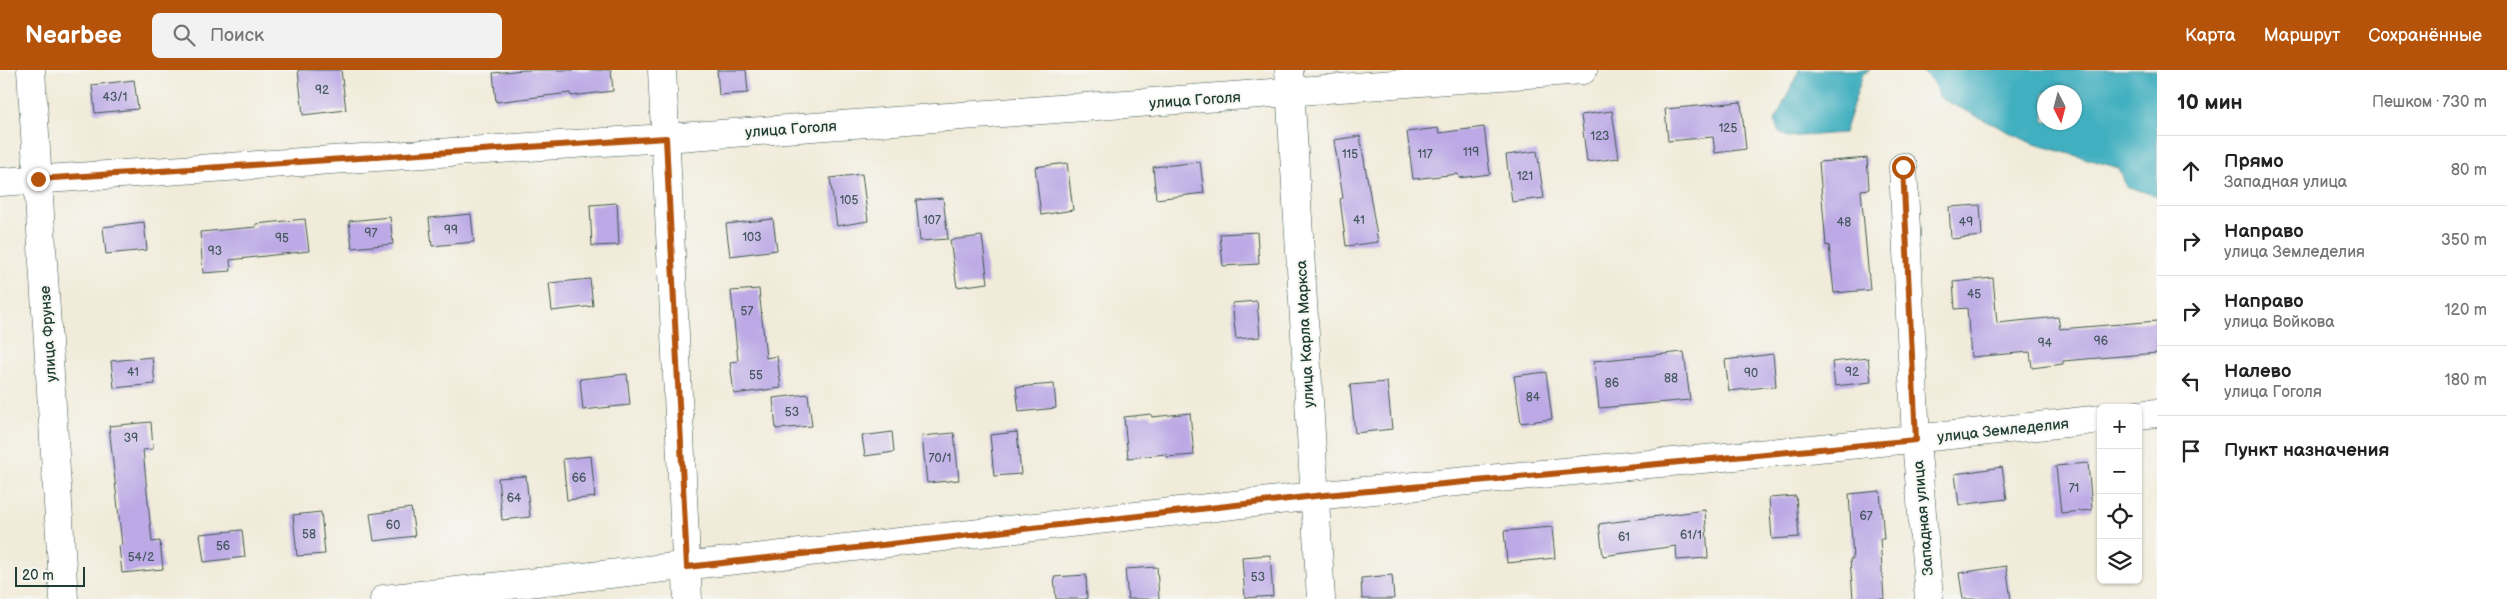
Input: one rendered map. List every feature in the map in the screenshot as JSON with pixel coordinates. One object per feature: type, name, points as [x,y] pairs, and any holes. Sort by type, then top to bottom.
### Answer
[{"type":"street","name":"улица Фрунзе","points":[[31,70],[64,599]]},
{"type":"street","points":[[662,70],[688,599]]},
{"type":"street","name":"улица Гоголя","points":[[0,182],[666,138],[1290,82],[1582,70]]},
{"type":"street","name":"улица Карла Маркса","points":[[1290,82],[1321,599]]},
{"type":"street","name":"Западная улица","points":[[1903,167],[1916,440],[1929,599]]},
{"type":"street","points":[[2142,415],[2157,413]]},
{"type":"street","name":"улица Земледелия","points":[[384,599],[687,567],[1315,496],[1916,440],[2097,419]]},
{"type":"water","points":[[1799,70],[1870,70],[1863,74],[1844,133],[1787,137],[1778,131],[1775,121]]},
{"type":"water","points":[[1920,70],[2157,70],[2157,196],[2126,186],[2119,168],[2031,143],[1940,98],[1932,80]]},
{"type":"building","points":[[298,70],[341,70],[346,110],[303,115]]},
{"type":"building","points":[[524,70],[611,70],[613,91],[571,96],[570,93],[496,102],[493,73]]},
{"type":"building","points":[[717,70],[746,70],[748,93],[719,95]]},
{"type":"building","points":[[134,80],[138,109],[95,113],[92,85]]},
{"type":"building","points":[[1741,102],[1746,149],[1715,153],[1713,137],[1668,141],[1665,109]]},
{"type":"building","points":[[1612,111],[1619,158],[1587,162],[1581,115]]},
{"type":"building","points":[[1484,127],[1490,174],[1459,178],[1458,174],[1413,179],[1407,132],[1438,128],[1439,133]]},
{"type":"building","points":[[1360,136],[1378,242],[1346,246],[1340,199],[1343,198],[1334,140]]},
{"type":"building","points":[[1537,151],[1544,198],[1512,202],[1506,155]]},
{"type":"building","points":[[1867,158],[1869,189],[1861,190],[1870,290],[1834,293],[1829,245],[1826,246],[1819,162]]},
{"type":"building","points":[[1200,162],[1204,193],[1156,199],[1153,167]]},
{"type":"building","points":[[1067,163],[1073,210],[1041,215],[1035,167]]},
{"type":"building","points":[[862,174],[868,221],[837,226],[830,178]]},
{"type":"building","points":[[943,198],[948,239],[920,241],[916,200]]},
{"type":"building","points":[[617,203],[619,245],[592,246],[590,205]]},
{"type":"building","points":[[1980,205],[1982,236],[1951,239],[1949,207]]},
{"type":"building","points":[[471,214],[474,242],[432,246],[429,218]]},
{"type":"building","points":[[390,217],[393,244],[352,248],[349,221]]},
{"type":"building","points":[[305,219],[309,251],[230,260],[231,271],[203,273],[200,232],[256,227],[256,224]]},
{"type":"building","points":[[773,219],[777,250],[730,256],[726,224]]},
{"type":"building","points":[[144,222],[147,250],[106,254],[103,227]]},
{"type":"building","points":[[1257,232],[1259,264],[1223,266],[1220,234]]},
{"type":"building","points":[[982,236],[988,283],[957,287],[950,240]]},
{"type":"building","points":[[1993,278],[1997,323],[2058,317],[2060,329],[2157,321],[2157,353],[2063,361],[2063,364],[2032,368],[2030,352],[1971,357],[1967,308],[1955,309],[1953,282]]},
{"type":"building","points":[[590,279],[593,306],[552,311],[549,283]]},
{"type":"building","points":[[759,289],[766,358],[777,356],[781,388],[734,394],[730,362],[738,361],[731,291]]},
{"type":"building","points":[[1257,301],[1260,337],[1236,339],[1232,303]]},
{"type":"building","points":[[1684,352],[1690,400],[1599,408],[1594,361]]},
{"type":"building","points":[[1773,354],[1776,386],[1729,391],[1725,360]]},
{"type":"building","points":[[152,357],[155,384],[114,388],[111,361]]},
{"type":"building","points":[[1868,358],[1871,382],[1835,386],[1832,362]]},
{"type":"building","points":[[1546,372],[1552,419],[1521,423],[1514,376]]},
{"type":"building","points":[[627,374],[630,405],[583,410],[580,379]]},
{"type":"building","points":[[1387,382],[1392,429],[1355,433],[1350,385]]},
{"type":"building","points":[[1054,384],[1056,408],[1019,412],[1016,387]]},
{"type":"building","points":[[808,394],[812,426],[776,429],[773,398]]},
{"type":"building","points":[[1190,413],[1194,455],[1167,457],[1166,454],[1128,458],[1124,417],[1151,414],[1152,417]]},
{"type":"building","points":[[151,422],[153,449],[143,450],[152,542],[160,541],[163,569],[122,573],[119,546],[122,545],[109,426]]},
{"type":"building","points":[[892,432],[894,452],[865,456],[862,436]]},
{"type":"building","points":[[1017,432],[1021,474],[994,476],[990,435]]},
{"type":"building","points":[[954,433],[959,480],[927,483],[922,436]]},
{"type":"building","points":[[591,456],[595,497],[567,500],[563,459]]},
{"type":"building","points":[[2088,463],[2092,510],[2061,513],[2056,466]]},
{"type":"building","points":[[2002,467],[2007,499],[1959,505],[1955,474]]},
{"type":"building","points":[[526,476],[530,517],[502,520],[498,478]]},
{"type":"building","points":[[1880,491],[1884,539],[1880,539],[1884,599],[1853,599],[1850,559],[1853,559],[1849,494]]},
{"type":"building","points":[[1796,496],[1799,537],[1772,539],[1769,498]]},
{"type":"building","points":[[411,508],[415,536],[374,541],[370,514]]},
{"type":"building","points":[[1705,510],[1708,558],[1677,560],[1676,546],[1603,556],[1599,524]]},
{"type":"building","points":[[321,512],[325,554],[297,556],[293,515]]},
{"type":"building","points":[[1552,527],[1555,558],[1507,563],[1504,531]]},
{"type":"building","points":[[242,530],[245,557],[204,562],[200,534]]},
{"type":"building","points":[[1270,555],[1273,596],[1245,598],[1242,557]]},
{"type":"building","points":[[2006,566],[2011,599],[1963,599],[1959,573]]},
{"type":"building","points":[[1157,567],[1159,599],[1128,599],[1125,569]]},
{"type":"building","points":[[1086,575],[1087,599],[1056,599],[1054,577]]},
{"type":"building","points":[[1392,575],[1394,599],[1362,599],[1361,578]]},
{"type":"route","points":[[38,179],[666,138],[687,567],[1315,496],[1916,440],[1903,167]]}]
